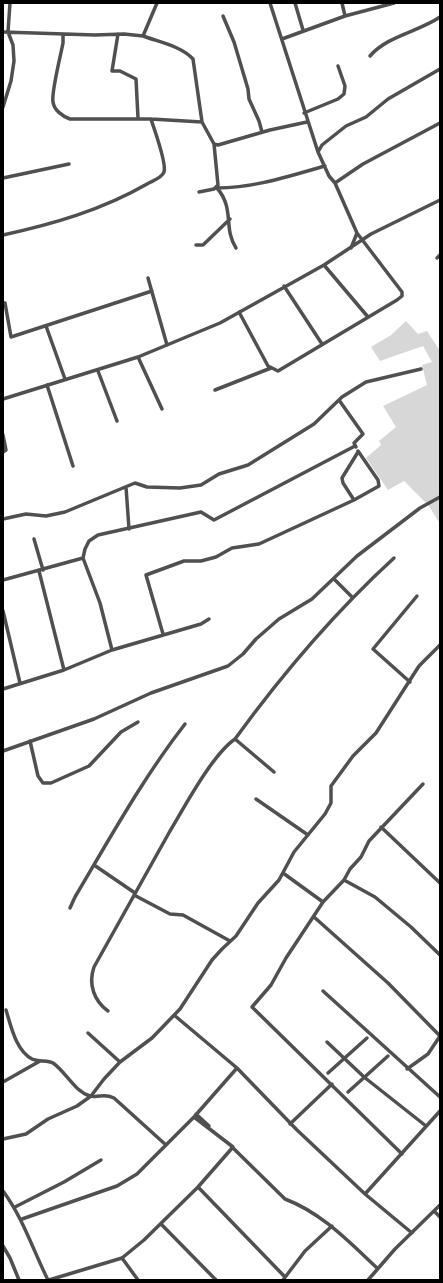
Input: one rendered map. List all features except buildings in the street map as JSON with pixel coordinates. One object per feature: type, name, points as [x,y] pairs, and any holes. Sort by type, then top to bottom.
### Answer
[{"type":"street","points":[[3,107],[11,80],[14,61],[13,45],[8,32],[10,3]]},
{"type":"street","points":[[143,36],[157,3]]},
{"type":"street","points":[[239,312],[271,368],[278,371],[402,296],[402,292],[357,233],[335,183],[318,152],[304,113],[270,3]]},
{"type":"street","points":[[295,3],[303,30]]},
{"type":"street","points":[[342,3],[345,16]]},
{"type":"street","points":[[282,39],[303,30],[345,16],[394,3]]},
{"type":"street","points":[[223,16],[234,42],[248,90],[249,99],[260,121],[262,132]]},
{"type":"street","points":[[370,56],[378,46],[429,25],[440,18]]},
{"type":"street","points":[[3,32],[103,35],[118,34],[143,36],[189,54],[193,59],[202,122],[214,144],[219,181],[217,188]]},
{"type":"street","points":[[63,34],[63,43],[52,101],[62,116],[70,119],[138,118],[202,122]]},
{"type":"street","points":[[118,34],[112,71],[120,71],[136,79],[138,118]]},
{"type":"street","points":[[304,113],[338,99],[344,94],[345,86],[338,66]]},
{"type":"street","points":[[318,152],[325,142],[346,126],[366,117],[388,99],[440,69]]},
{"type":"street","points":[[3,235],[97,209],[134,192],[161,176],[164,169],[163,161],[151,119]]},
{"type":"street","points":[[214,144],[307,122]]},
{"type":"street","points":[[335,183],[363,164],[440,123]]},
{"type":"street","points":[[3,178],[69,164]]},
{"type":"street","points":[[199,192],[217,188],[247,186],[325,166]]},
{"type":"street","points":[[217,188],[226,201],[230,219],[230,235],[236,248]]},
{"type":"street","points":[[3,399],[66,379],[98,371],[138,357],[220,323],[324,265],[371,234],[440,200]]},
{"type":"street","points":[[196,245],[203,245],[230,219]]},
{"type":"street","points":[[350,249],[357,233]]},
{"type":"street","points":[[324,265],[368,317]]},
{"type":"street","points":[[148,278],[167,345]]},
{"type":"street","points":[[284,286],[322,344]]},
{"type":"street","points":[[3,303],[5,303],[11,337],[152,291]]},
{"type":"street","points":[[46,326],[66,379]]},
{"type":"street","points":[[138,357],[162,409]]},
{"type":"street","points":[[215,390],[271,368]]},
{"type":"street","points":[[3,519],[26,514],[46,516],[65,512],[135,483],[147,487],[180,488],[201,485],[219,474],[248,465],[314,424],[339,400],[366,382],[421,369]]},
{"type":"street","points":[[98,371],[117,421]]},
{"type":"street","points":[[47,385],[73,466]]},
{"type":"street","points":[[163,634],[146,575],[184,561],[201,561],[216,557],[232,548],[259,544],[354,500],[379,486],[378,480],[358,452],[354,443],[363,434],[339,400]]},
{"type":"street","points":[[3,435],[6,450],[3,452]]},
{"type":"street","points":[[112,650],[100,603],[83,558],[89,541],[98,535],[201,512],[214,520],[355,446]]},
{"type":"street","points":[[354,500],[343,483],[342,478],[348,466],[358,456],[358,452]]},
{"type":"street","points":[[126,488],[129,529]]},
{"type":"street","points":[[3,751],[94,719],[151,693],[228,666],[243,654],[256,639],[279,619],[312,599],[357,556],[420,508],[440,497]]},
{"type":"street","points":[[34,539],[64,670]]},
{"type":"street","points":[[3,580],[83,558]]},
{"type":"street","points":[[108,1011],[99,1004],[95,996],[91,976],[94,967],[192,794],[209,769],[230,742],[235,739],[291,664],[352,597],[394,558]]},
{"type":"street","points":[[334,579],[352,597]]},
{"type":"street","points":[[410,682],[373,649],[417,596]]},
{"type":"street","points":[[3,611],[20,683]]},
{"type":"street","points":[[3,688],[64,670],[112,650],[200,624],[209,618]]},
{"type":"street","points":[[3,1138],[26,1134],[48,1119],[77,1106],[91,1096],[120,1062],[152,1038],[174,1015],[194,990],[212,960],[236,936],[258,903],[274,887],[294,852],[331,803],[331,786],[353,756],[376,733],[419,666],[440,645]]},
{"type":"street","points":[[30,741],[38,776],[43,783],[51,784],[89,766],[121,732],[138,722]]},
{"type":"street","points":[[70,908],[94,865],[156,764],[185,724]]},
{"type":"street","points":[[235,739],[274,772]]},
{"type":"street","points":[[402,1154],[252,1007],[271,985],[286,958],[323,902],[344,880],[350,869],[361,857],[369,840],[423,784]]},
{"type":"street","points":[[256,799],[308,835]]},
{"type":"street","points":[[381,827],[440,883]]},
{"type":"street","points":[[94,865],[134,894],[170,914],[183,915],[230,941]]},
{"type":"street","points":[[282,874],[323,902]]},
{"type":"street","points":[[344,880],[375,897],[411,927],[440,955]]},
{"type":"street","points":[[314,917],[388,983],[440,1036],[428,1054],[407,1069]]},
{"type":"street","points":[[323,991],[407,1069],[440,1097]]},
{"type":"street","points":[[6,1010],[19,1045],[31,1058],[40,1061],[52,1062],[74,1085],[91,1096],[107,1094],[114,1098],[166,1145]]},
{"type":"street","points":[[174,1015],[237,1068],[290,1124],[365,1194],[412,1233]]},
{"type":"street","points":[[88,1033],[120,1062]]},
{"type":"street","points":[[328,1074],[367,1038]]},
{"type":"street","points":[[327,1042],[364,1077],[426,1126]]},
{"type":"street","points":[[348,1092],[388,1056]]},
{"type":"street","points":[[3,1082],[40,1061]]},
{"type":"street","points":[[22,1219],[117,1186],[137,1174],[195,1116],[237,1068]]},
{"type":"street","points":[[290,1124],[332,1084]]},
{"type":"street","points":[[365,1194],[440,1111]]},
{"type":"street","points":[[195,1116],[233,1147],[285,1199],[295,1203],[332,1226],[377,1268]]},
{"type":"street","points":[[3,1191],[22,1219],[35,1254],[48,1280],[122,1258],[161,1224],[198,1187],[233,1147]]},
{"type":"street","points":[[15,1207],[64,1182],[101,1160]]},
{"type":"street","points":[[198,1187],[284,1279],[305,1251],[332,1226]]},
{"type":"street","points":[[368,1280],[377,1268],[440,1205]]},
{"type":"street","points":[[434,1211],[440,1217]]},
{"type":"street","points":[[161,1224],[216,1280]]},
{"type":"street","points":[[3,1246],[19,1280]]},
{"type":"street","points":[[122,1258],[138,1280]]},
{"type":"shaded area","points":[[406,321],[418,334],[427,331],[440,351],[440,524],[429,506],[404,481],[388,490],[366,458],[381,445],[379,441],[396,427],[383,406],[427,385],[422,365],[432,362],[423,346],[380,361],[371,347],[391,335]]}]
